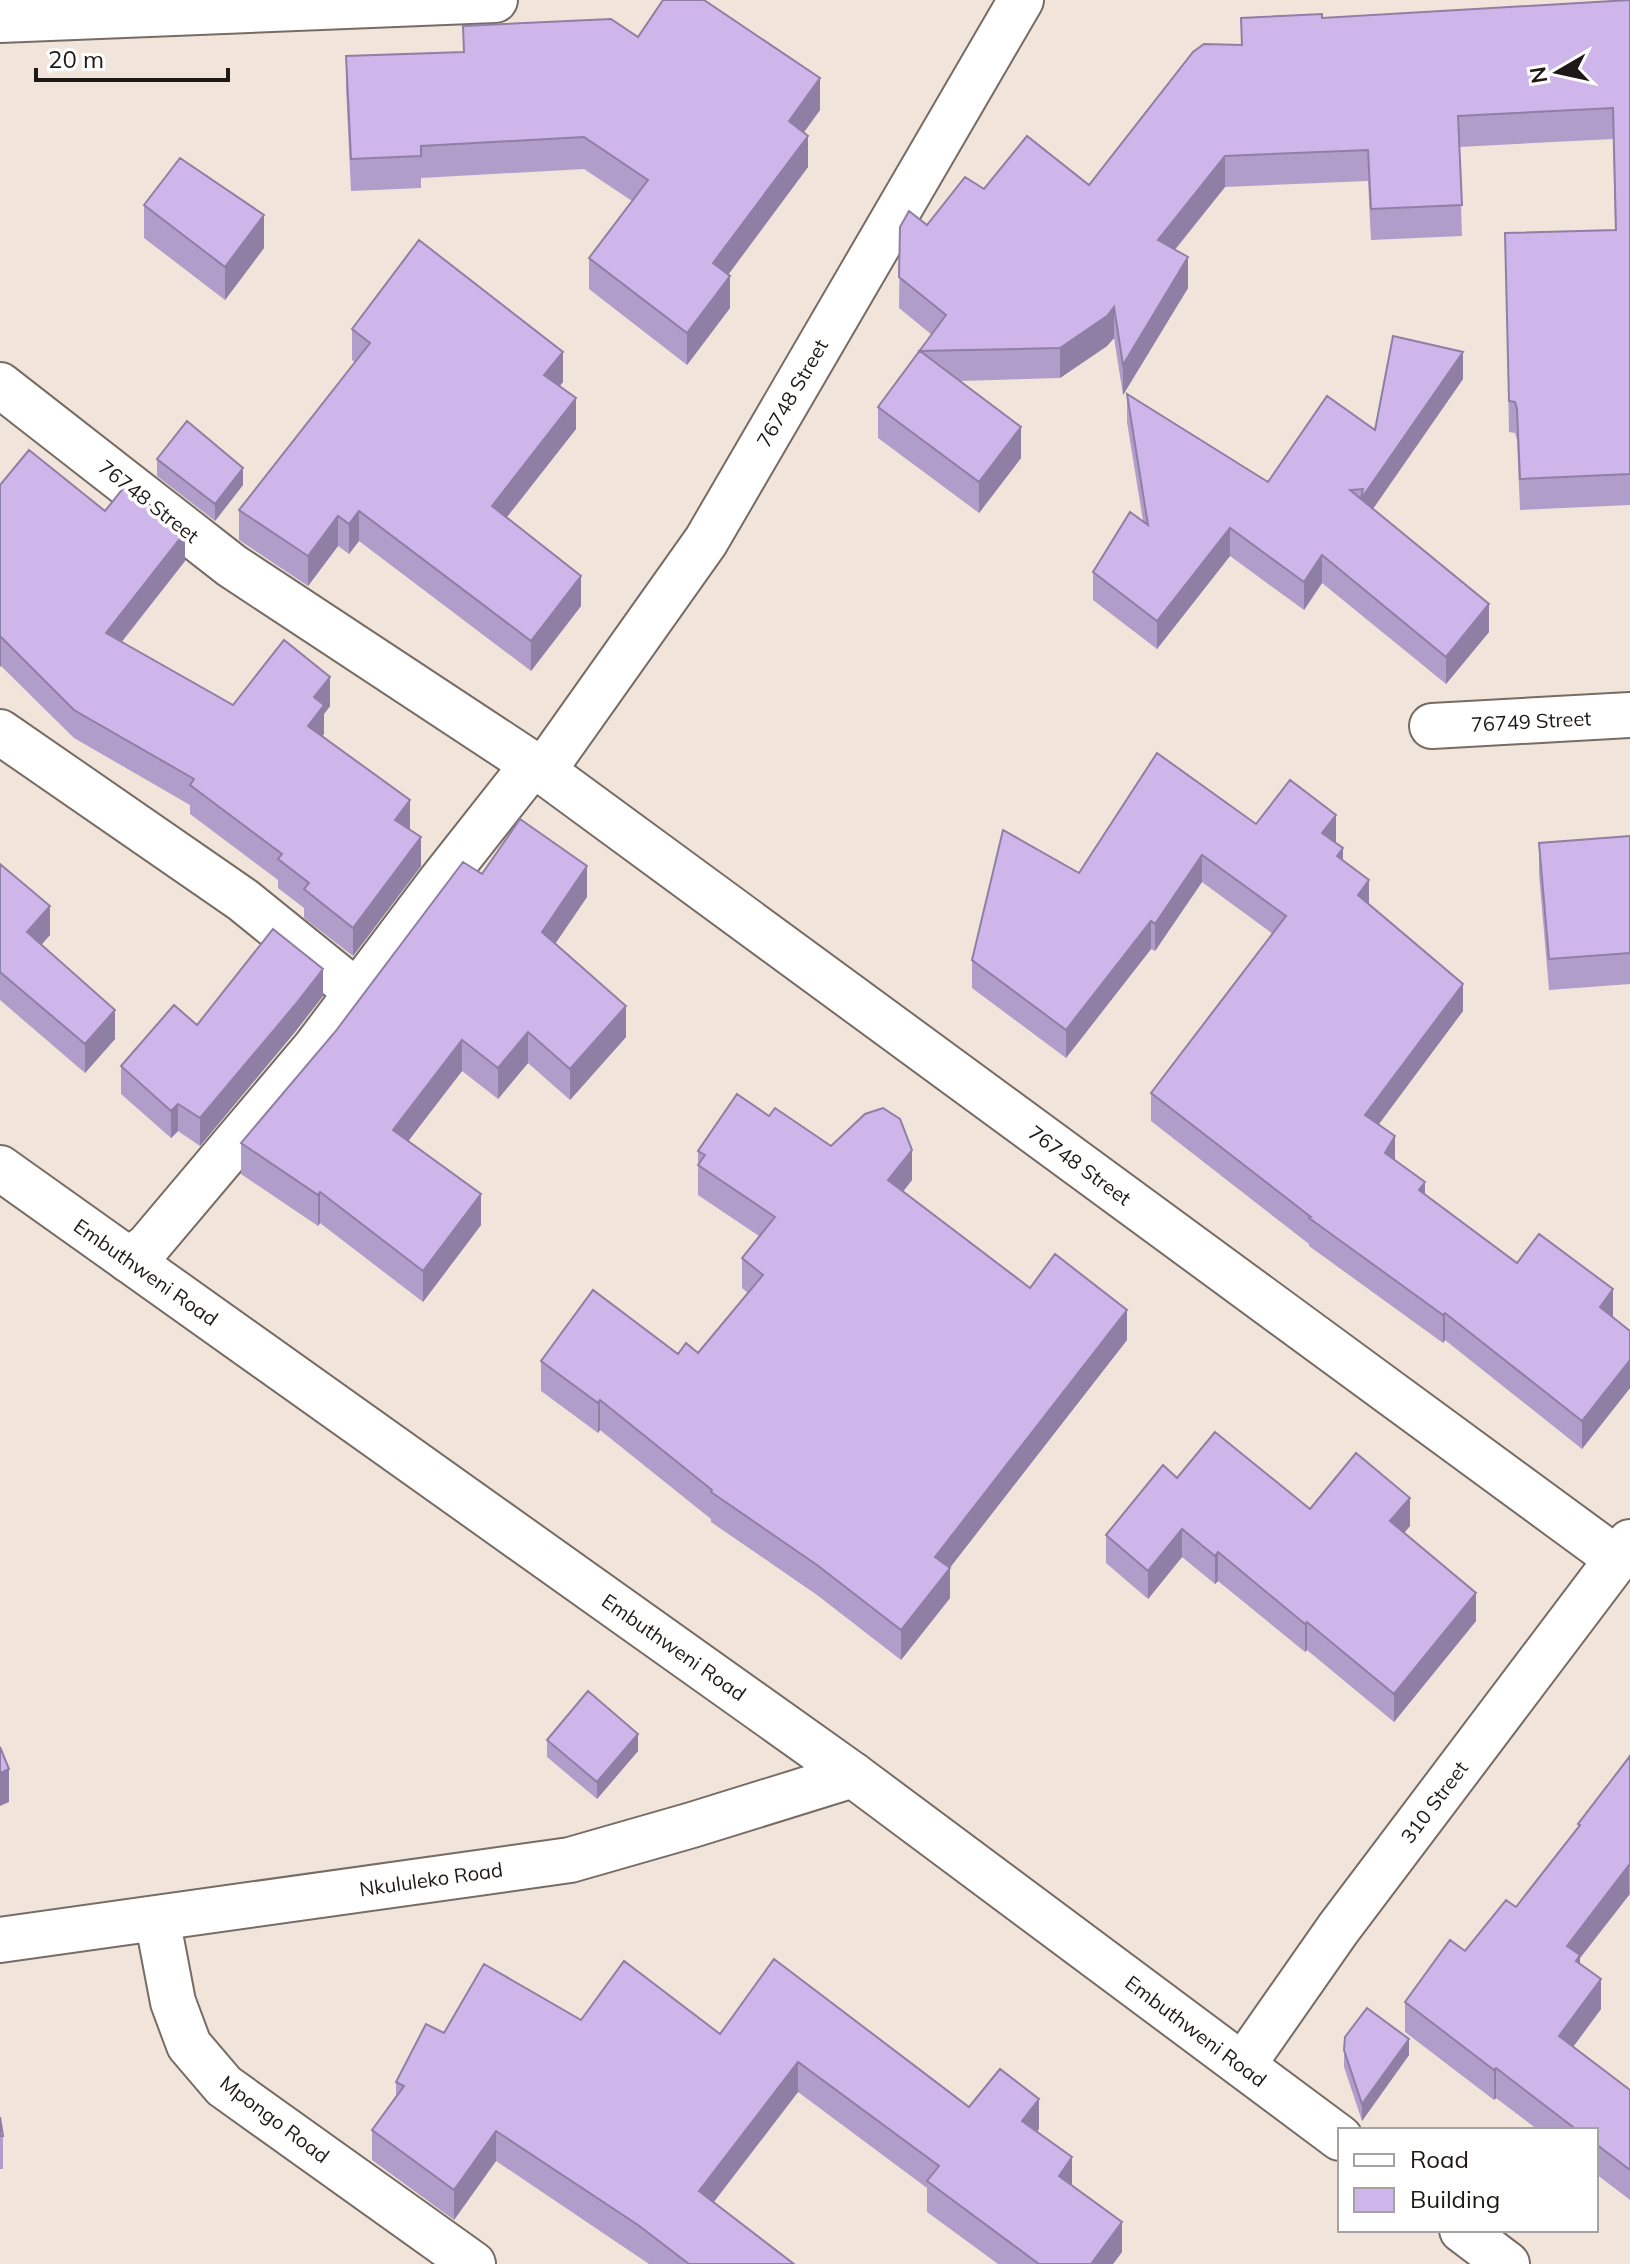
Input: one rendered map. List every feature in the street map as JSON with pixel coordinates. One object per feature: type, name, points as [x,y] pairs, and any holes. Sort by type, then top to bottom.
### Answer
[{"type":"street","points":[[0,20],[495,0]]},
{"type":"street","name":"76748 Street","points":[[538,768],[706,541],[1021,0]]},
{"type":"street","name":"76748 Street","points":[[0,385],[232,566],[538,768],[1623,1550]]},
{"type":"street","name":"76749 Street","points":[[1432,726],[1630,715]]},
{"type":"street","points":[[0,732],[243,900],[358,993]]},
{"type":"street","points":[[129,1260],[148,1246],[315,1048],[440,882],[538,768]]},
{"type":"street","name":"Embuthweni Road","points":[[0,1168],[853,1775],[1338,2136]]},
{"type":"street","name":"310 Street","points":[[1243,2065],[1338,1929],[1623,1550]]},
{"type":"street","name":"Nkululeko Road","points":[[0,1940],[570,1860],[853,1775]]},
{"type":"street","name":"Mpongo Road","points":[[157,1918],[173,2002],[189,2045],[224,2086],[473,2264]]},
{"type":"street","points":[[1465,2232],[1507,2264]]},
{"type":"building","points":[[663,0],[704,0],[820,78],[789,121],[808,136],[713,263],[730,276],[687,333],[589,258],[648,180],[584,137],[421,146],[421,156],[351,159],[346,56],[464,52],[463,26],[611,19],[638,37]]},
{"type":"building","points":[[1630,0],[1630,474],[1520,479],[1517,409],[1515,402],[1509,401],[1505,233],[1616,230],[1613,108],[1458,116],[1462,205],[1371,209],[1368,150],[1225,156],[1158,240],[1188,257],[1123,365],[1114,307],[1107,316],[1060,348],[920,351],[1021,427],[979,482],[878,407],[946,315],[899,277],[900,227],[909,211],[927,225],[965,177],[984,189],[1027,136],[1089,185],[1193,52],[1204,44],[1242,45],[1241,18],[1322,14],[1322,18]]},
{"type":"building","points":[[180,158],[264,215],[225,267],[144,205]]},
{"type":"building","points":[[419,240],[563,352],[544,375],[576,398],[492,506],[581,576],[531,641],[359,511],[349,524],[338,516],[308,556],[239,510],[370,343],[352,329]]},
{"type":"building","points":[[1393,336],[1463,352],[1361,499],[1363,489],[1350,490],[1489,604],[1446,657],[1322,555],[1304,582],[1230,528],[1157,621],[1093,572],[1130,512],[1148,525],[1127,394],[1268,482],[1327,396],[1375,430]]},
{"type":"building","points":[[187,421],[243,468],[215,504],[157,459]]},
{"type":"building","points":[[29,450],[105,511],[125,486],[185,532],[106,633],[233,705],[284,640],[330,677],[314,697],[324,705],[308,726],[410,800],[395,820],[421,837],[353,928],[304,889],[309,883],[278,859],[282,854],[190,785],[194,779],[74,710],[0,639],[0,485]]},
{"type":"building","points":[[1157,753],[1256,824],[1290,780],[1336,815],[1322,833],[1343,848],[1337,856],[1369,880],[1358,895],[1463,984],[1365,1115],[1395,1136],[1385,1153],[1425,1182],[1419,1190],[1517,1263],[1539,1234],[1613,1289],[1600,1307],[1630,1331],[1630,1360],[1582,1421],[1445,1313],[1443,1315],[1309,1218],[1151,1093],[1286,916],[1202,855],[1155,924],[1151,921],[1066,1030],[972,960],[1003,830],[1079,873]]},
{"type":"building","points":[[520,819],[587,866],[542,932],[626,1006],[570,1069],[528,1032],[498,1068],[462,1040],[393,1130],[481,1194],[423,1271],[320,1192],[318,1195],[241,1143],[335,1032],[463,862],[482,874]]},
{"type":"building","points":[[1630,836],[1630,953],[1549,959],[1539,843]]},
{"type":"building","points":[[0,864],[50,906],[27,932],[115,1010],[85,1044],[0,972]]},
{"type":"building","points":[[273,929],[323,969],[200,1118],[178,1104],[171,1111],[121,1066],[174,1005],[197,1025]]},
{"type":"building","points":[[737,1094],[769,1116],[775,1108],[831,1146],[865,1114],[883,1108],[900,1119],[912,1150],[888,1180],[1030,1288],[1055,1254],[1127,1310],[935,1557],[950,1568],[901,1630],[817,1565],[711,1492],[600,1400],[598,1403],[541,1361],[593,1290],[678,1354],[686,1343],[698,1353],[763,1275],[742,1258],[775,1217],[698,1165],[705,1155],[698,1151]]},
{"type":"building","points":[[1215,1432],[1310,1509],[1356,1453],[1410,1498],[1390,1521],[1476,1593],[1394,1694],[1218,1552],[1215,1556],[1182,1529],[1148,1571],[1106,1535],[1163,1465],[1177,1478]]},
{"type":"building","points":[[588,1691],[638,1734],[597,1782],[547,1740]]},
{"type":"building","points":[[0,1747],[9,1769],[0,1773]]},
{"type":"building","points":[[1630,1756],[1630,1866],[1567,1946],[1580,1955],[1576,1961],[1601,1979],[1559,2036],[1630,2090],[1630,2170],[1598,2146],[1598,2128],[1574,2128],[1405,2002],[1450,1940],[1465,1951],[1506,1900],[1516,1907]]},
{"type":"building","points":[[774,1959],[969,2107],[1000,2069],[1039,2099],[1022,2121],[1072,2157],[1059,2176],[1122,2222],[1091,2264],[1039,2264],[927,2181],[939,2166],[798,2062],[699,2191],[794,2264],[689,2264],[638,2225],[496,2131],[454,2190],[372,2130],[404,2086],[396,2082],[426,2024],[444,2033],[484,1964],[581,2020],[624,1961],[720,2034]]},
{"type":"building","points":[[1367,2008],[1409,2039],[1362,2104],[1344,2050],[1345,2037]]}]
